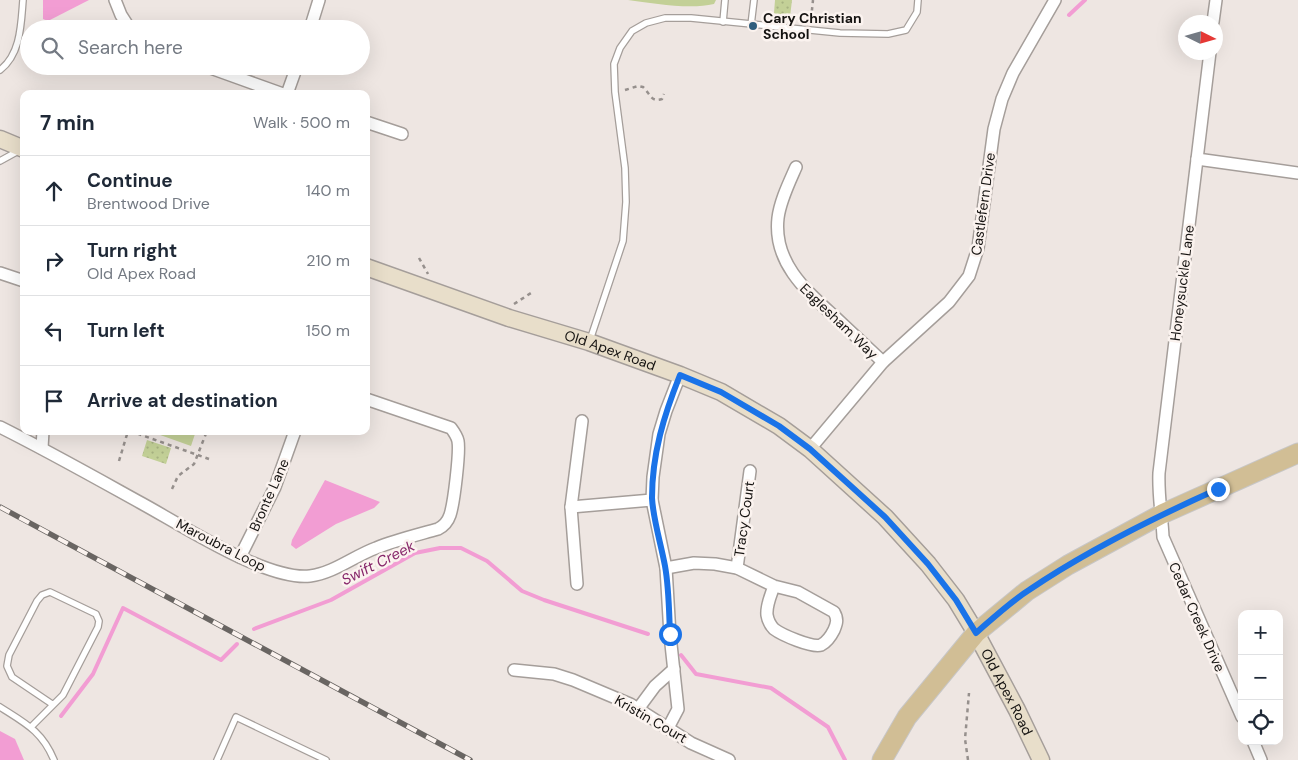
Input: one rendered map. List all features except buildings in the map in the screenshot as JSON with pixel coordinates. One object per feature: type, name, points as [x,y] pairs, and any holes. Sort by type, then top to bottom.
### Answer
[{"type":"main road","points":[[0,138],[20,147]]},
{"type":"main road","name":"Old Apex Road","points":[[370,268],[509,318],[589,342],[680,375],[721,392],[779,426],[810,449],[885,517],[928,564],[956,600],[976,633],[1041,760]]},
{"type":"main road","points":[[882,760],[907,717],[976,633],[1027,591],[1068,565],[1162,514],[1298,453]]},
{"type":"street","points":[[115,0],[124,20]]},
{"type":"street","points":[[313,20],[319,0]]},
{"type":"street","name":"Castlefern Drive","points":[[810,449],[883,362],[949,302],[969,276],[978,248],[994,129],[1002,99],[1013,73],[1055,0]]},
{"type":"street","points":[[1214,15],[1216,0]]},
{"type":"street","name":"Honeysuckle Lane","points":[[1162,514],[1158,490],[1159,473],[1209,60]]},
{"type":"street","points":[[231,75],[274,90]]},
{"type":"street","points":[[287,90],[292,75]]},
{"type":"street","points":[[370,123],[402,134]]},
{"type":"street","points":[[1197,159],[1298,173]]},
{"type":"street","name":"Eaglesham Way","points":[[796,167],[783,199],[778,218],[780,247],[784,260],[801,285],[883,362]]},
{"type":"street","points":[[0,273],[20,280]]},
{"type":"street","points":[[668,728],[678,709],[666,568],[652,500],[655,455],[659,434],[680,375]]},
{"type":"street","name":"Maroubra Loop","points":[[0,427],[42,448],[240,557],[280,573],[297,577],[312,576],[330,570],[376,548],[438,529],[446,522],[450,514],[456,480],[459,444],[457,436],[451,428],[370,400]]},
{"type":"street","points":[[577,584],[572,508],[582,421]]},
{"type":"street","points":[[42,448],[43,435]]},
{"type":"street","name":"Bronte Lane","points":[[240,557],[275,486],[294,435]]},
{"type":"street","name":"Tracy Court","points":[[737,568],[750,471]]},
{"type":"street","points":[[572,508],[652,500]]},
{"type":"street","name":"Cedar Creek Drive","points":[[1162,514],[1163,537],[1168,550],[1238,708]]},
{"type":"street","points":[[666,568],[694,563],[715,564],[737,568],[774,586],[798,592],[834,612],[837,617],[837,624],[826,642],[814,645],[793,639],[775,629],[768,618],[767,609],[774,586]]},
{"type":"street","points":[[638,710],[655,686],[674,669]]},
{"type":"street","name":"Kristin Court","points":[[514,670],[554,674],[573,680],[630,704],[691,743],[729,760]]},
{"type":"street","points":[[1255,745],[1261,760]]},
{"type":"lane","points":[[21,20],[23,0]]},
{"type":"lane","points":[[723,22],[725,0]]},
{"type":"lane","points":[[751,24],[754,0]]},
{"type":"lane","points":[[589,342],[623,241],[626,202],[625,168],[615,92],[614,64],[620,48],[632,31],[646,23],[665,18],[691,18],[840,33],[888,34],[906,30],[917,12],[918,0]]},
{"type":"lane","points":[[0,70],[6,66],[14,55],[20,29]]},
{"type":"lane","points":[[0,161],[20,151]]},
{"type":"lane","points":[[32,727],[52,704],[63,695],[98,627],[99,621],[96,614],[50,592],[42,594],[36,602],[9,655],[7,666],[12,676],[52,704]]},
{"type":"lane","points":[[0,707],[32,727],[50,750],[54,760]]},
{"type":"lane","points":[[216,760],[236,717],[326,760]]},
{"type":"path","points":[[811,19],[813,0]]},
{"type":"path","points":[[625,90],[638,86],[643,87],[651,98],[658,100],[662,99],[664,94]]},
{"type":"path","points":[[119,461],[127,435]]},
{"type":"path","points":[[140,435],[209,458]]},
{"type":"path","points":[[172,489],[178,476],[194,464],[205,435]]},
{"type":"path","points":[[968,760],[965,739],[969,693]]},
{"type":"green space","points":[[628,0],[716,0],[714,4],[694,6]]},
{"type":"green space","points":[[775,0],[792,0],[790,17],[774,13]]},
{"type":"green space","points":[[160,435],[195,435],[191,446]]},
{"type":"green space","points":[[147,440],[171,448],[166,464],[142,456]]},
{"type":"shaded area","points":[[43,0],[89,0],[50,20],[43,19]]},
{"type":"shaded area","points":[[325,480],[380,502],[374,508],[336,524],[296,549],[291,545],[292,540]]},
{"type":"shaded area","points":[[0,731],[15,739],[24,760],[0,760]]},
{"type":"waterway","points":[[1069,15],[1085,0]]},
{"type":"waterway","name":"Swift Creek","points":[[254,629],[331,600],[415,553],[440,548],[461,548],[487,561],[522,591],[648,634]]},
{"type":"waterway","name":"Swift Creek","points":[[61,716],[93,674],[123,608],[221,660],[237,644]]},
{"type":"waterway","name":"Swift Creek","points":[[681,655],[696,674],[771,688],[828,727],[845,760]]},
{"type":"railway","points":[[0,507],[470,760]]},
{"type":"place","name":"Cary Christian School","points":[[753,26]]},
{"type":"route","points":[[670,634],[666,568],[652,500],[655,455],[659,434],[680,375],[721,392],[779,426],[810,449],[885,517],[928,564],[956,600],[976,633],[1027,591],[1068,565],[1162,514],[1218,489]]}]
